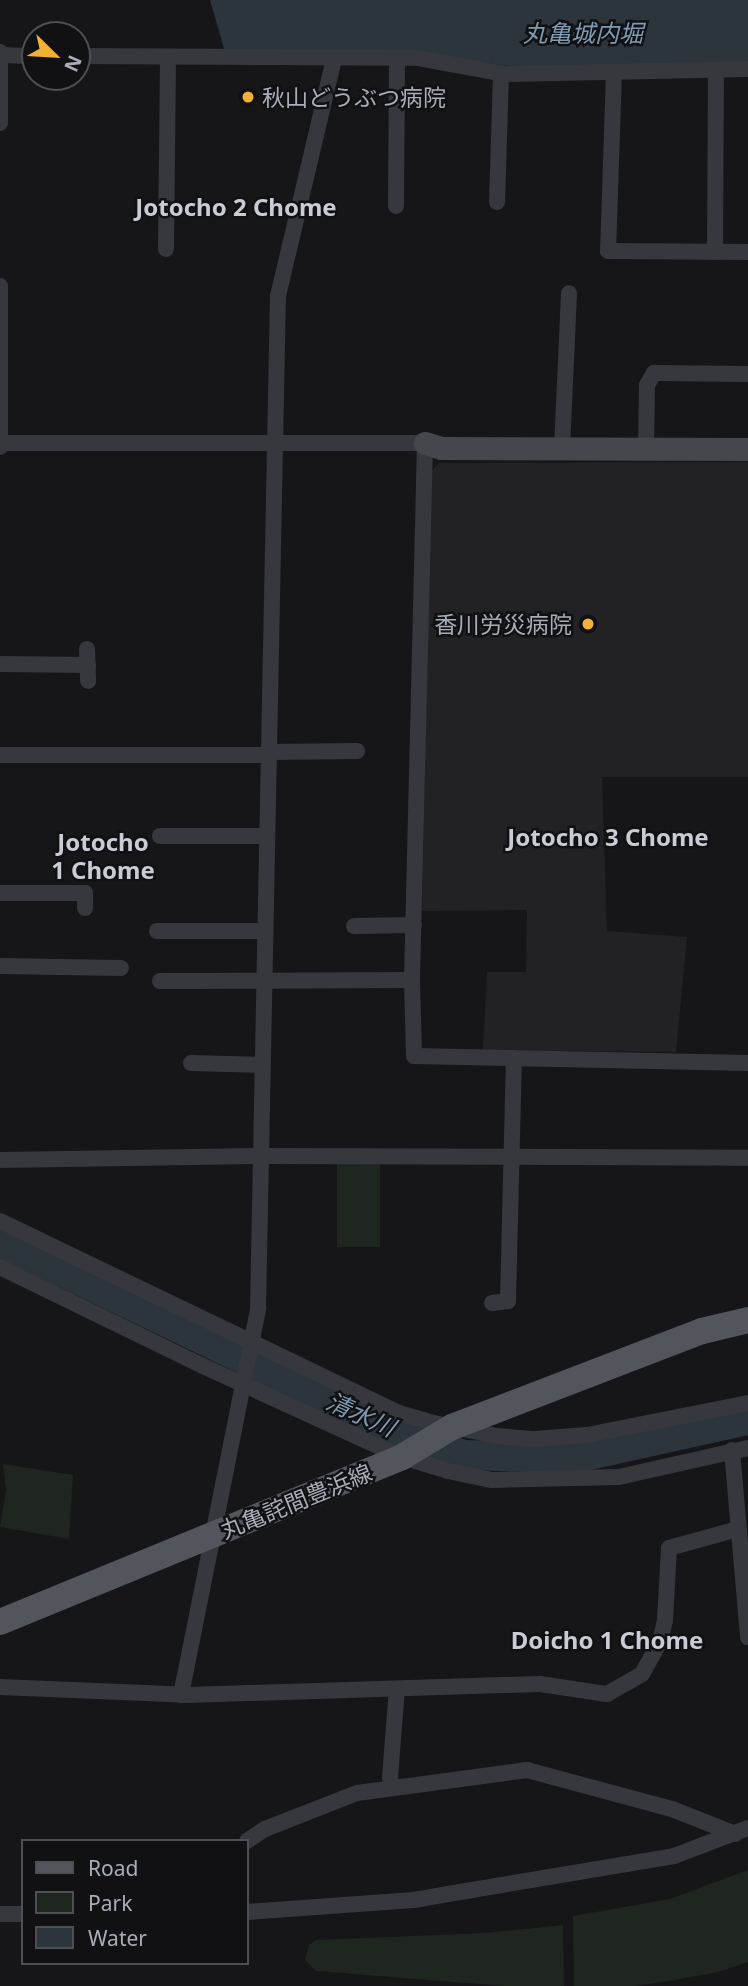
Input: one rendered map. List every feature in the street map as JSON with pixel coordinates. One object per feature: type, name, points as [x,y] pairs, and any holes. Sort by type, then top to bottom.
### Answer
[{"type":"main road","name":"丸亀詫間豊浜線","points":[[0,1622],[403,1457],[452,1427],[702,1331],[748,1320]]},
{"type":"street","points":[[0,123],[1,54],[21,55]]},
{"type":"street","points":[[91,57],[334,60],[417,58],[501,73],[748,69]]},
{"type":"street","points":[[166,248],[168,58]]},
{"type":"street","points":[[396,206],[397,59]]},
{"type":"street","points":[[181,1695],[245,1382],[257,1308],[278,296],[334,60]]},
{"type":"street","points":[[715,252],[716,70]]},
{"type":"street","points":[[614,72],[608,251],[748,251]]},
{"type":"street","points":[[497,202],[501,73]]},
{"type":"street","points":[[0,286],[0,445],[275,442],[425,443],[441,448],[748,449]]},
{"type":"street","points":[[562,448],[569,293]]},
{"type":"street","points":[[646,450],[647,385],[654,373],[748,374]]},
{"type":"street","points":[[425,443],[412,980],[414,1056],[748,1063]]},
{"type":"street","points":[[0,664],[88,665]]},
{"type":"street","points":[[0,755],[357,751]]},
{"type":"street","points":[[160,836],[266,836]]},
{"type":"street","points":[[0,893],[85,893],[85,908]]},
{"type":"street","points":[[354,926],[414,925]]},
{"type":"street","points":[[157,931],[264,931]]},
{"type":"street","points":[[0,966],[121,968]]},
{"type":"street","points":[[160,981],[191,989],[263,982],[412,980]]},
{"type":"street","points":[[492,1303],[508,1301],[514,1058]]},
{"type":"street","points":[[191,1063],[261,1065]]},
{"type":"street","points":[[0,1160],[260,1156],[748,1158]]},
{"type":"street","points":[[0,1221],[399,1413],[452,1427],[497,1436],[535,1439],[587,1435],[748,1403]]},
{"type":"street","points":[[0,1267],[403,1457],[492,1480],[620,1477],[740,1449],[738,1529],[747,1627]]},
{"type":"street","points":[[0,1687],[181,1695],[540,1685],[607,1694],[642,1674],[660,1642],[665,1620],[669,1548],[738,1529]]},
{"type":"street","points":[[393,1788],[390,1777],[397,1689]]},
{"type":"street","points":[[248,1840],[265,1829],[357,1793],[527,1770],[672,1808],[741,1831]]},
{"type":"street","points":[[248,1912],[414,1900],[674,1856],[741,1831]]},
{"type":"street","points":[[0,1914],[21,1914]]},
{"type":"shaded area","name":"香川労災病院","points":[[748,462],[748,777],[602,777],[607,931],[687,937],[676,1052],[483,1050],[487,972],[526,972],[527,910],[422,911],[431,472],[439,463]]},
{"type":"green space","points":[[337,1162],[380,1162],[380,1247],[337,1247]]},
{"type":"green space","points":[[3,1464],[73,1475],[69,1539],[0,1527],[6,1490]]},
{"type":"green space","points":[[748,1870],[748,1962],[718,1972],[635,1986],[574,1986],[573,1916],[670,1899]]},
{"type":"green space","points":[[563,1925],[564,1986],[504,1986],[316,1971],[305,1960],[309,1945],[316,1940],[485,1933]]},
{"type":"water","name":"丸亀城内堀","points":[[210,0],[748,0],[748,63],[522,68],[423,54],[225,52]]},
{"type":"waterway","name":"清水川","points":[[0,1242],[381,1425],[464,1455],[575,1458],[748,1420]]},
{"type":"place","name":"秋山どうぶつ病院","points":[[248,97]]},
{"type":"place","name":"香川労災病院","points":[[588,624]]},
{"type":"district","name":"Jotocho 2 Chome","points":[[236,207]]},
{"type":"district","name":"Jotocho 3 Chome","points":[[608,837]]},
{"type":"district","name":"Jotocho 1 Chome","points":[[103,856]]},
{"type":"district","name":"Doicho 1 Chome","points":[[607,1640]]}]
